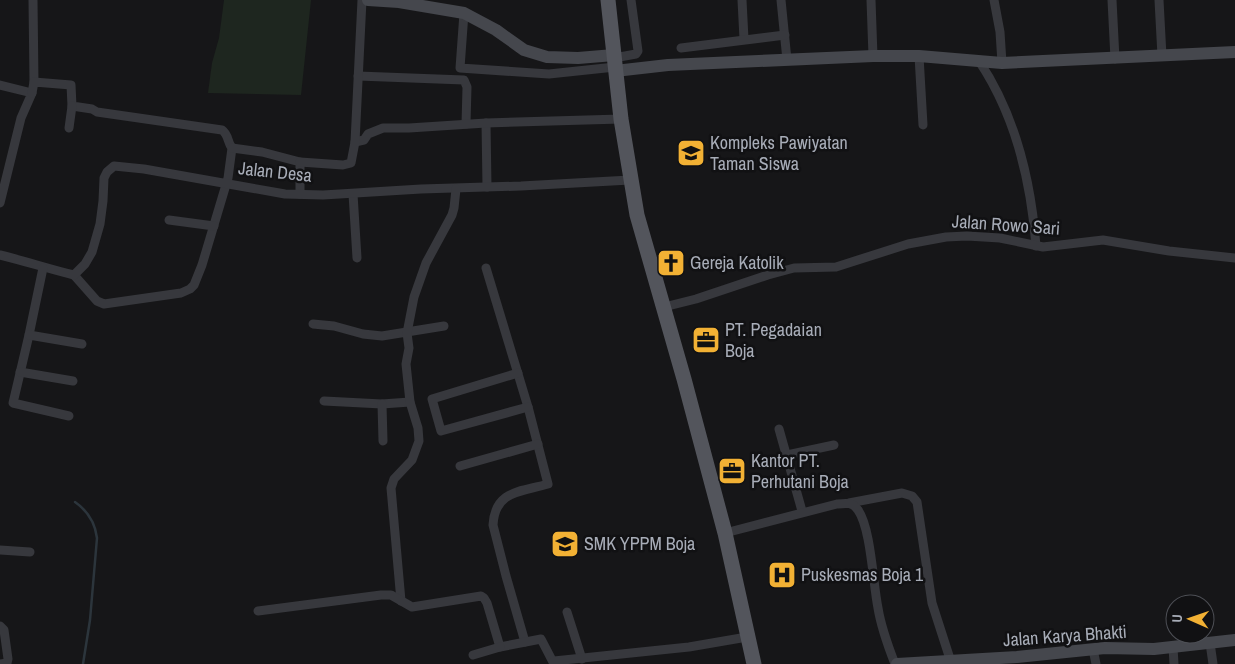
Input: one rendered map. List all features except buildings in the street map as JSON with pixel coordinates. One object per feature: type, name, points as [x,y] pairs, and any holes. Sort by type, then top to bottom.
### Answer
[{"type":"main road","points":[[608,0],[614,63],[630,180],[645,247],[664,307],[725,532],[754,664]]},
{"type":"street","points":[[0,203],[22,118],[32,93],[34,82],[33,0]]},
{"type":"street","points":[[72,106],[111,114],[222,130],[227,135],[228,144],[232,148],[262,152],[300,162],[349,164],[355,142],[362,0]]},
{"type":"street","points":[[368,0],[393,1],[464,14],[496,30],[524,50],[547,57],[578,58],[614,63],[668,65],[874,56],[920,56],[1002,63],[1235,52]]},
{"type":"street","points":[[464,14],[460,68],[548,74],[614,63],[636,54],[638,51],[631,0]]},
{"type":"street","points":[[742,0],[744,39]]},
{"type":"street","points":[[781,0],[786,60]]},
{"type":"street","points":[[871,0],[874,56]]},
{"type":"street","points":[[994,0],[1000,32],[1002,63]]},
{"type":"street","points":[[1112,0],[1115,59]]},
{"type":"street","points":[[1159,0],[1162,56]]},
{"type":"street","points":[[681,48],[785,35]]},
{"type":"street","points":[[920,56],[923,125]]},
{"type":"street","points":[[979,61],[997,90],[1024,160],[1036,246]]},
{"type":"street","points":[[358,76],[464,80],[467,87],[466,124]]},
{"type":"street","points":[[34,82],[71,86],[72,106],[69,128]]},
{"type":"street","points":[[0,85],[32,93]]},
{"type":"street","points":[[355,142],[364,140],[368,134],[383,128],[622,119]]},
{"type":"street","points":[[486,123],[487,187]]},
{"type":"street","points":[[0,255],[74,275],[97,301],[104,304],[181,293],[190,289],[197,279],[214,226],[226,184],[232,148]]},
{"type":"street","points":[[300,162],[300,194]]},
{"type":"street","name":"Jalan Desa","points":[[74,275],[85,264],[92,252],[104,201],[104,178],[110,168],[114,166],[144,169],[285,194],[353,194],[421,189],[456,189],[630,180]]},
{"type":"street","points":[[402,601],[391,488],[394,479],[412,460],[418,445],[418,428],[410,402],[406,364],[409,348],[407,333],[420,278],[452,215],[456,189]]},
{"type":"street","points":[[353,194],[357,258]]},
{"type":"street","points":[[170,220],[214,226]]},
{"type":"street","name":"Jalan Rowo Sari","points":[[664,307],[696,299],[794,268],[836,267],[908,244],[946,237],[1000,238],[1043,248],[1103,240],[1170,251],[1235,258]]},
{"type":"street","points":[[43,268],[13,404],[69,416]]},
{"type":"street","points":[[486,268],[528,407],[548,484],[504,496],[495,509],[492,525],[526,642]]},
{"type":"street","points":[[313,324],[334,326],[363,334],[382,336],[444,326]]},
{"type":"street","points":[[29,335],[82,344]]},
{"type":"street","points":[[20,372],[73,381]]},
{"type":"street","points":[[518,373],[432,399],[441,432],[528,407]]},
{"type":"street","points":[[324,401],[382,404],[410,402]]},
{"type":"street","points":[[382,404],[383,441]]},
{"type":"street","points":[[779,429],[802,512]]},
{"type":"street","points":[[460,466],[538,444]]},
{"type":"street","points":[[787,455],[834,445]]},
{"type":"street","points":[[725,532],[838,504],[902,493],[912,496],[918,502],[932,603],[951,662]]},
{"type":"street","points":[[850,503],[857,508],[865,522],[878,609],[886,641],[896,664]]},
{"type":"street","points":[[0,550],[30,552]]},
{"type":"street","points":[[258,611],[381,595],[391,595],[412,607],[483,597],[487,603],[500,647]]},
{"type":"street","points":[[567,612],[582,659]]},
{"type":"street","points":[[0,626],[4,630],[8,659],[7,663],[0,664]]},
{"type":"street","points":[[473,655],[500,647],[542,640],[554,663],[689,647],[747,637]]},
{"type":"street","name":"Jalan Karya Bhakti","points":[[1215,642],[1235,640]]},
{"type":"street","name":"Jalan Karya Bhakti","points":[[896,664],[1017,657],[1093,649],[1154,649],[1201,644]]},
{"type":"street","points":[[1210,644],[1213,664]]},
{"type":"street","points":[[1173,647],[1174,664]]},
{"type":"street","points":[[1093,649],[1096,664]]},
{"type":"shaded area","points":[[224,0],[311,0],[301,95],[208,93],[212,63],[219,38]]},
{"type":"waterway","points":[[75,502],[90,517],[95,527],[97,538],[90,620],[83,664]]},
{"type":"place","name":"Kompleks Pawiyatan Taman Siswa","points":[[691,153]]},
{"type":"place","name":"Gereja Katolik","points":[[671,263]]},
{"type":"place","name":"PT. Pegadaian Boja","points":[[706,340]]},
{"type":"place","name":"Kantor PT. Perhutani Boja","points":[[732,471]]},
{"type":"place","name":"SMK YPPM Boja","points":[[565,544]]},
{"type":"place","name":"Puskesmas Boja 1","points":[[782,575]]}]
